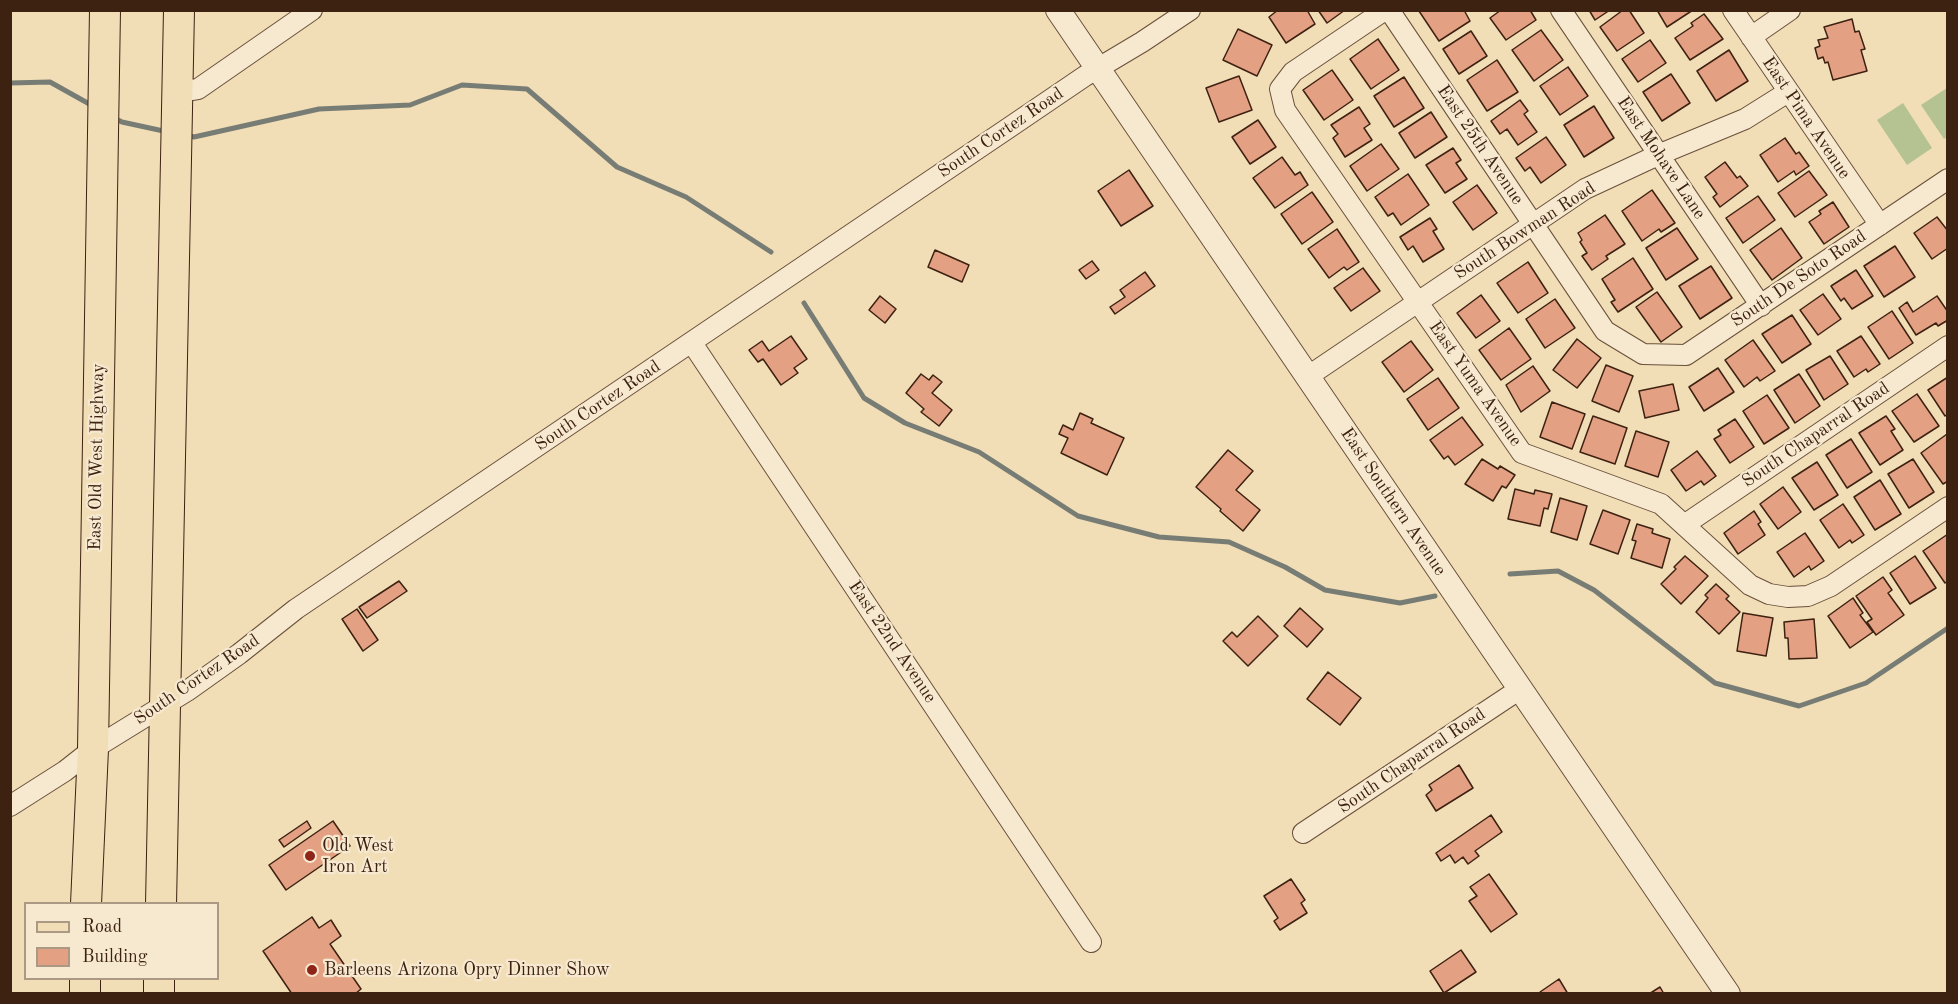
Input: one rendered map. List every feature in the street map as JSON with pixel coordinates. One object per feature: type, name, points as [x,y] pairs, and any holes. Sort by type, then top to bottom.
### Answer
[{"type":"main road","name":"East Old West Highway","points":[[87,902],[93,749],[105,10]]},
{"type":"main road","points":[[161,902],[179,10]]},
{"type":"street","points":[[177,120],[198,89],[312,10]]},
{"type":"street","name":"East Southern Avenue","points":[[1058,10],[1728,993]]},
{"type":"street","name":"South Cortez Road","points":[[10,806],[65,771],[93,749],[187,691],[296,609],[1085,76],[1190,10]]},
{"type":"street","name":"East Yuma Avenue","points":[[1385,10],[1293,72],[1280,89],[1285,110],[1522,453],[1661,504],[1750,585],[1769,594],[1788,597],[1808,596],[1831,586],[1947,507]]},
{"type":"street","name":"East 25th Avenue","points":[[1389,10],[1605,331],[1643,354]]},
{"type":"street","name":"East Mohave Lane","points":[[1561,10],[1761,306]]},
{"type":"street","name":"East Pima Avenue","points":[[1733,10],[1880,225]]},
{"type":"street","points":[[1751,37],[1790,10]]},
{"type":"street","name":"South Bowman Road","points":[[1307,377],[1585,189],[1658,155],[1745,119],[1788,92]]},
{"type":"street","name":"South De Soto Road","points":[[1643,354],[1686,355],[1947,179]]},
{"type":"street","name":"East 22nd Avenue","points":[[692,343],[1091,942]]},
{"type":"street","name":"South Chaparral Road","points":[[1684,525],[1947,346]]},
{"type":"street","name":"South Chaparral Road","points":[[1303,833],[1520,689]]},
{"type":"green space","points":[[1947,88],[1947,137],[1944,139],[1921,105]]},
{"type":"green space","points":[[1903,103],[1932,148],[1907,165],[1877,120]]},
{"type":"building","points":[[1278,10],[1307,10],[1315,24],[1286,43],[1269,17]]},
{"type":"building","points":[[1318,10],[1345,10],[1327,23]]},
{"type":"building","points":[[1464,10],[1470,21],[1439,41],[1419,11]]},
{"type":"building","points":[[1501,10],[1530,10],[1536,20],[1506,40],[1490,18]]},
{"type":"building","points":[[1589,10],[1610,10],[1595,20]]},
{"type":"building","points":[[1623,10],[1629,10],[1644,33],[1617,51],[1600,27]]},
{"type":"building","points":[[1657,10],[1693,10],[1667,27]]},
{"type":"building","points":[[1704,14],[1723,39],[1690,60],[1675,38],[1693,26],[1691,23]]},
{"type":"building","points":[[1852,19],[1855,32],[1859,31],[1865,49],[1861,50],[1867,71],[1833,80],[1828,62],[1825,63],[1823,57],[1818,59],[1815,48],[1820,46],[1818,40],[1828,38],[1824,27]]},
{"type":"building","points":[[1238,29],[1272,45],[1257,76],[1223,60]]},
{"type":"building","points":[[1541,30],[1563,60],[1534,81],[1512,50]]},
{"type":"building","points":[[1471,31],[1487,56],[1459,74],[1443,49]]},
{"type":"building","points":[[1378,39],[1399,70],[1371,89],[1350,59]]},
{"type":"building","points":[[1650,40],[1666,63],[1638,82],[1622,59]]},
{"type":"building","points":[[1729,50],[1748,81],[1716,101],[1697,71]]},
{"type":"building","points":[[1497,60],[1518,92],[1487,111],[1467,80]]},
{"type":"building","points":[[1568,67],[1588,96],[1560,115],[1540,86]]},
{"type":"building","points":[[1332,70],[1353,100],[1324,120],[1303,90]]},
{"type":"building","points":[[1671,74],[1690,103],[1662,121],[1643,92]]},
{"type":"building","points":[[1239,76],[1252,110],[1219,122],[1206,88]]},
{"type":"building","points":[[1404,77],[1424,108],[1394,127],[1374,96]]},
{"type":"building","points":[[1520,100],[1528,111],[1524,114],[1537,132],[1518,145],[1507,129],[1500,134],[1491,121]]},
{"type":"building","points":[[1594,106],[1614,138],[1584,157],[1564,125]]},
{"type":"building","points":[[1359,107],[1370,124],[1364,128],[1372,140],[1345,157],[1333,138],[1338,134],[1331,125]]},
{"type":"building","points":[[1431,112],[1447,137],[1415,158],[1399,133]]},
{"type":"building","points":[[1258,120],[1276,147],[1250,164],[1232,137]]},
{"type":"building","points":[[1546,137],[1566,165],[1541,183],[1530,167],[1525,171],[1516,158]]},
{"type":"building","points":[[1785,138],[1796,154],[1799,152],[1809,166],[1796,175],[1794,171],[1778,182],[1760,155]]},
{"type":"building","points":[[1381,144],[1399,169],[1367,191],[1350,166]]},
{"type":"building","points":[[1453,148],[1461,160],[1456,163],[1467,179],[1445,193],[1426,165]]},
{"type":"building","points":[[1282,157],[1295,175],[1300,172],[1308,185],[1275,208],[1253,178]]},
{"type":"building","points":[[1725,162],[1737,178],[1740,176],[1748,186],[1720,207],[1713,197],[1717,194],[1705,177]]},
{"type":"building","points":[[1129,170],[1153,206],[1121,226],[1098,191]]},
{"type":"building","points":[[1809,171],[1827,195],[1795,217],[1778,193]]},
{"type":"building","points":[[1408,174],[1429,205],[1401,225],[1393,213],[1388,216],[1375,197]]},
{"type":"building","points":[[1477,185],[1497,213],[1473,230],[1453,202]]},
{"type":"building","points":[[1652,190],[1675,223],[1661,232],[1659,229],[1642,241],[1622,211]]},
{"type":"building","points":[[1312,192],[1333,222],[1302,244],[1281,214]]},
{"type":"building","points":[[1758,196],[1775,220],[1743,243],[1726,218]]},
{"type":"building","points":[[1833,202],[1849,227],[1824,244],[1809,222],[1821,214],[1819,211]]},
{"type":"building","points":[[1605,215],[1625,244],[1606,256],[1608,259],[1592,270],[1582,256],[1587,253],[1580,242],[1582,240],[1578,233]]},
{"type":"building","points":[[1937,217],[1948,231],[1948,248],[1932,259],[1914,233]]},
{"type":"building","points":[[1430,218],[1437,229],[1433,231],[1444,249],[1423,262],[1413,246],[1408,250],[1400,237]]},
{"type":"building","points":[[1677,228],[1698,259],[1666,280],[1646,248]]},
{"type":"building","points":[[1781,228],[1802,258],[1772,280],[1750,250]]},
{"type":"building","points":[[1337,229],[1359,262],[1347,270],[1344,267],[1329,278],[1308,249]]},
{"type":"building","points":[[1895,246],[1915,277],[1884,297],[1864,266]]},
{"type":"building","points":[[935,250],[969,265],[962,282],[928,267]]},
{"type":"building","points":[[1633,258],[1653,289],[1618,312],[1611,302],[1615,300],[1602,279]]},
{"type":"building","points":[[1092,261],[1099,270],[1086,279],[1079,270]]},
{"type":"building","points":[[1528,262],[1548,293],[1518,313],[1497,283]]},
{"type":"building","points":[[1711,266],[1732,298],[1700,319],[1679,286]]},
{"type":"building","points":[[1363,268],[1380,291],[1351,311],[1334,288]]},
{"type":"building","points":[[1856,270],[1873,296],[1852,309],[1844,298],[1841,301],[1831,286]]},
{"type":"building","points":[[1145,272],[1155,286],[1115,314],[1110,307],[1125,297],[1120,290]]},
{"type":"building","points":[[1657,292],[1682,327],[1661,342],[1636,307]]},
{"type":"building","points":[[1823,294],[1841,319],[1818,335],[1800,310]]},
{"type":"building","points":[[1481,295],[1500,321],[1476,338],[1457,313]]},
{"type":"building","points":[[880,296],[896,309],[885,323],[869,310]]},
{"type":"building","points":[[1937,296],[1948,312],[1948,320],[1938,326],[1936,323],[1916,335],[1899,308],[1907,302],[1913,312]]},
{"type":"building","points":[[1555,299],[1575,328],[1545,348],[1526,319]]},
{"type":"building","points":[[1892,311],[1913,343],[1889,359],[1868,327]]},
{"type":"building","points":[[1792,315],[1811,344],[1782,363],[1762,334]]},
{"type":"building","points":[[1509,328],[1531,359],[1501,380],[1479,350]]},
{"type":"building","points":[[791,336],[807,359],[794,368],[798,373],[781,385],[763,359],[758,362],[749,350],[762,341],[769,351]]},
{"type":"building","points":[[1861,336],[1880,364],[1854,377],[1837,351]]},
{"type":"building","points":[[1577,339],[1601,358],[1577,388],[1553,370]]},
{"type":"building","points":[[1753,340],[1775,371],[1760,381],[1757,377],[1744,387],[1725,360]]},
{"type":"building","points":[[1411,341],[1433,370],[1404,392],[1382,362]]},
{"type":"building","points":[[1830,356],[1848,384],[1824,400],[1806,370]]},
{"type":"building","points":[[1606,365],[1633,376],[1619,412],[1592,401]]},
{"type":"building","points":[[1533,366],[1550,391],[1521,412],[1506,385]]},
{"type":"building","points":[[1718,368],[1734,392],[1704,411],[1689,387]]},
{"type":"building","points":[[921,374],[929,380],[933,375],[942,382],[932,393],[952,410],[939,426],[921,412],[924,409],[906,393]]},
{"type":"building","points":[[1799,374],[1820,406],[1795,423],[1774,390]]},
{"type":"building","points":[[1948,377],[1948,414],[1945,416],[1928,390]]},
{"type":"building","points":[[1438,378],[1459,408],[1428,430],[1407,399]]},
{"type":"building","points":[[1673,384],[1679,410],[1645,418],[1639,391]]},
{"type":"building","points":[[1917,394],[1939,426],[1914,442],[1892,411]]},
{"type":"building","points":[[1767,395],[1789,428],[1764,444],[1743,411]]},
{"type":"building","points":[[1552,402],[1585,414],[1572,449],[1540,437]]},
{"type":"building","points":[[1080,413],[1093,419],[1091,423],[1124,438],[1107,475],[1061,453],[1068,438],[1059,434],[1063,425],[1073,430]]},
{"type":"building","points":[[1593,416],[1627,428],[1615,464],[1580,452]]},
{"type":"building","points":[[1886,416],[1895,429],[1891,431],[1903,450],[1880,465],[1859,433]]},
{"type":"building","points":[[1462,417],[1483,445],[1455,465],[1448,456],[1444,459],[1430,440]]},
{"type":"building","points":[[1735,419],[1754,447],[1730,463],[1714,439],[1721,435],[1718,430]]},
{"type":"building","points":[[1636,431],[1669,442],[1658,477],[1625,466]]},
{"type":"building","points":[[1947,434],[1948,481],[1943,484],[1921,453]]},
{"type":"building","points":[[1851,439],[1872,472],[1847,488],[1826,455]]},
{"type":"building","points":[[1228,450],[1253,471],[1236,490],[1260,510],[1243,531],[1196,487]]},
{"type":"building","points":[[1697,451],[1716,476],[1704,485],[1701,481],[1686,491],[1671,470]]},
{"type":"building","points":[[1482,459],[1498,469],[1500,466],[1515,475],[1506,488],[1502,486],[1493,501],[1465,484]]},
{"type":"building","points":[[1913,459],[1934,492],[1909,508],[1888,474]]},
{"type":"building","points":[[1817,462],[1838,495],[1814,510],[1792,478]]},
{"type":"building","points":[[1880,480],[1901,514],[1875,530],[1854,497]]},
{"type":"building","points":[[1783,487],[1801,512],[1778,529],[1760,504]]},
{"type":"building","points":[[1515,489],[1534,494],[1535,490],[1552,494],[1548,509],[1544,508],[1540,526],[1508,519]]},
{"type":"building","points":[[1560,498],[1587,506],[1577,540],[1551,532]]},
{"type":"building","points":[[1843,504],[1864,535],[1852,543],[1850,540],[1839,548],[1820,520]]},
{"type":"building","points":[[1603,510],[1630,520],[1618,554],[1590,544]]},
{"type":"building","points":[[1754,511],[1765,535],[1738,554],[1724,533]]},
{"type":"building","points":[[1637,524],[1653,529],[1652,533],[1670,539],[1662,568],[1631,558],[1636,541],[1632,540]]},
{"type":"building","points":[[1805,533],[1824,561],[1811,570],[1809,566],[1794,577],[1777,552]]},
{"type":"building","points":[[1948,534],[1948,581],[1945,583],[1923,551]]},
{"type":"building","points":[[1685,556],[1708,576],[1681,604],[1661,584]]},
{"type":"building","points":[[1915,556],[1936,588],[1910,604],[1890,573]]},
{"type":"building","points":[[1883,577],[1892,590],[1888,593],[1904,615],[1876,635],[1867,622],[1872,619],[1856,596]]},
{"type":"building","points":[[399,581],[407,591],[367,618],[359,607]]},
{"type":"building","points":[[1716,584],[1729,596],[1726,599],[1740,612],[1719,634],[1696,612],[1708,598],[1705,595]]},
{"type":"building","points":[[1853,598],[1863,613],[1860,615],[1873,632],[1850,648],[1828,616]]},
{"type":"building","points":[[1300,608],[1323,629],[1307,647],[1284,626]]},
{"type":"building","points":[[357,609],[378,640],[363,651],[342,619]]},
{"type":"building","points":[[1743,613],[1773,618],[1766,656],[1737,651]]},
{"type":"building","points":[[1258,616],[1278,636],[1248,666],[1223,641],[1232,632],[1237,637]]},
{"type":"building","points":[[1814,619],[1817,658],[1789,659],[1788,638],[1785,638],[1784,622]]},
{"type":"building","points":[[1328,672],[1361,698],[1340,725],[1307,699]]},
{"type":"building","points":[[1459,765],[1473,788],[1436,811],[1426,795],[1432,790],[1429,785]]},
{"type":"building","points":[[1491,815],[1502,832],[1475,851],[1479,856],[1468,864],[1463,857],[1455,863],[1450,855],[1441,861],[1436,853]]},
{"type":"building","points":[[307,821],[311,828],[284,847],[279,840]]},
{"type":"building","name":"Old West Iron Art","points":[[333,821],[350,846],[286,890],[269,865]]},
{"type":"building","points":[[1489,874],[1517,914],[1491,932],[1469,901],[1477,896],[1470,887]]},
{"type":"building","points":[[1291,879],[1305,900],[1301,903],[1307,913],[1280,930],[1274,921],[1278,918],[1264,896]]},
{"type":"building","name":"Barleens Arizona Opry Dinner Show","points":[[312,917],[319,928],[331,920],[341,936],[330,944],[361,989],[355,994],[292,994],[263,951]]},
{"type":"building","points":[[1461,950],[1476,972],[1444,993],[1430,971]]},
{"type":"building","points":[[1559,979],[1568,994],[1541,994],[1540,992]]},
{"type":"building","points":[[1660,987],[1664,994],[1649,994]]},
{"type":"waterway","points":[[10,83],[50,82],[93,106]]},
{"type":"waterway","points":[[186,135],[194,137],[319,109],[410,105],[462,85],[527,89],[617,167],[686,197],[771,252]]},
{"type":"waterway","points":[[114,118],[122,122],[168,132]]},
{"type":"waterway","points":[[804,303],[864,398],[905,423],[979,452],[1078,516],[1159,537],[1229,542],[1285,567],[1325,590],[1400,603],[1435,596]]},
{"type":"waterway","points":[[1510,574],[1558,571],[1594,590],[1715,683],[1799,706],[1866,683],[1948,628]]},
{"type":"place","name":"Old West Iron Art","points":[[310,856]]},
{"type":"place","name":"Barleens Arizona Opry Dinner Show","points":[[312,970]]}]
